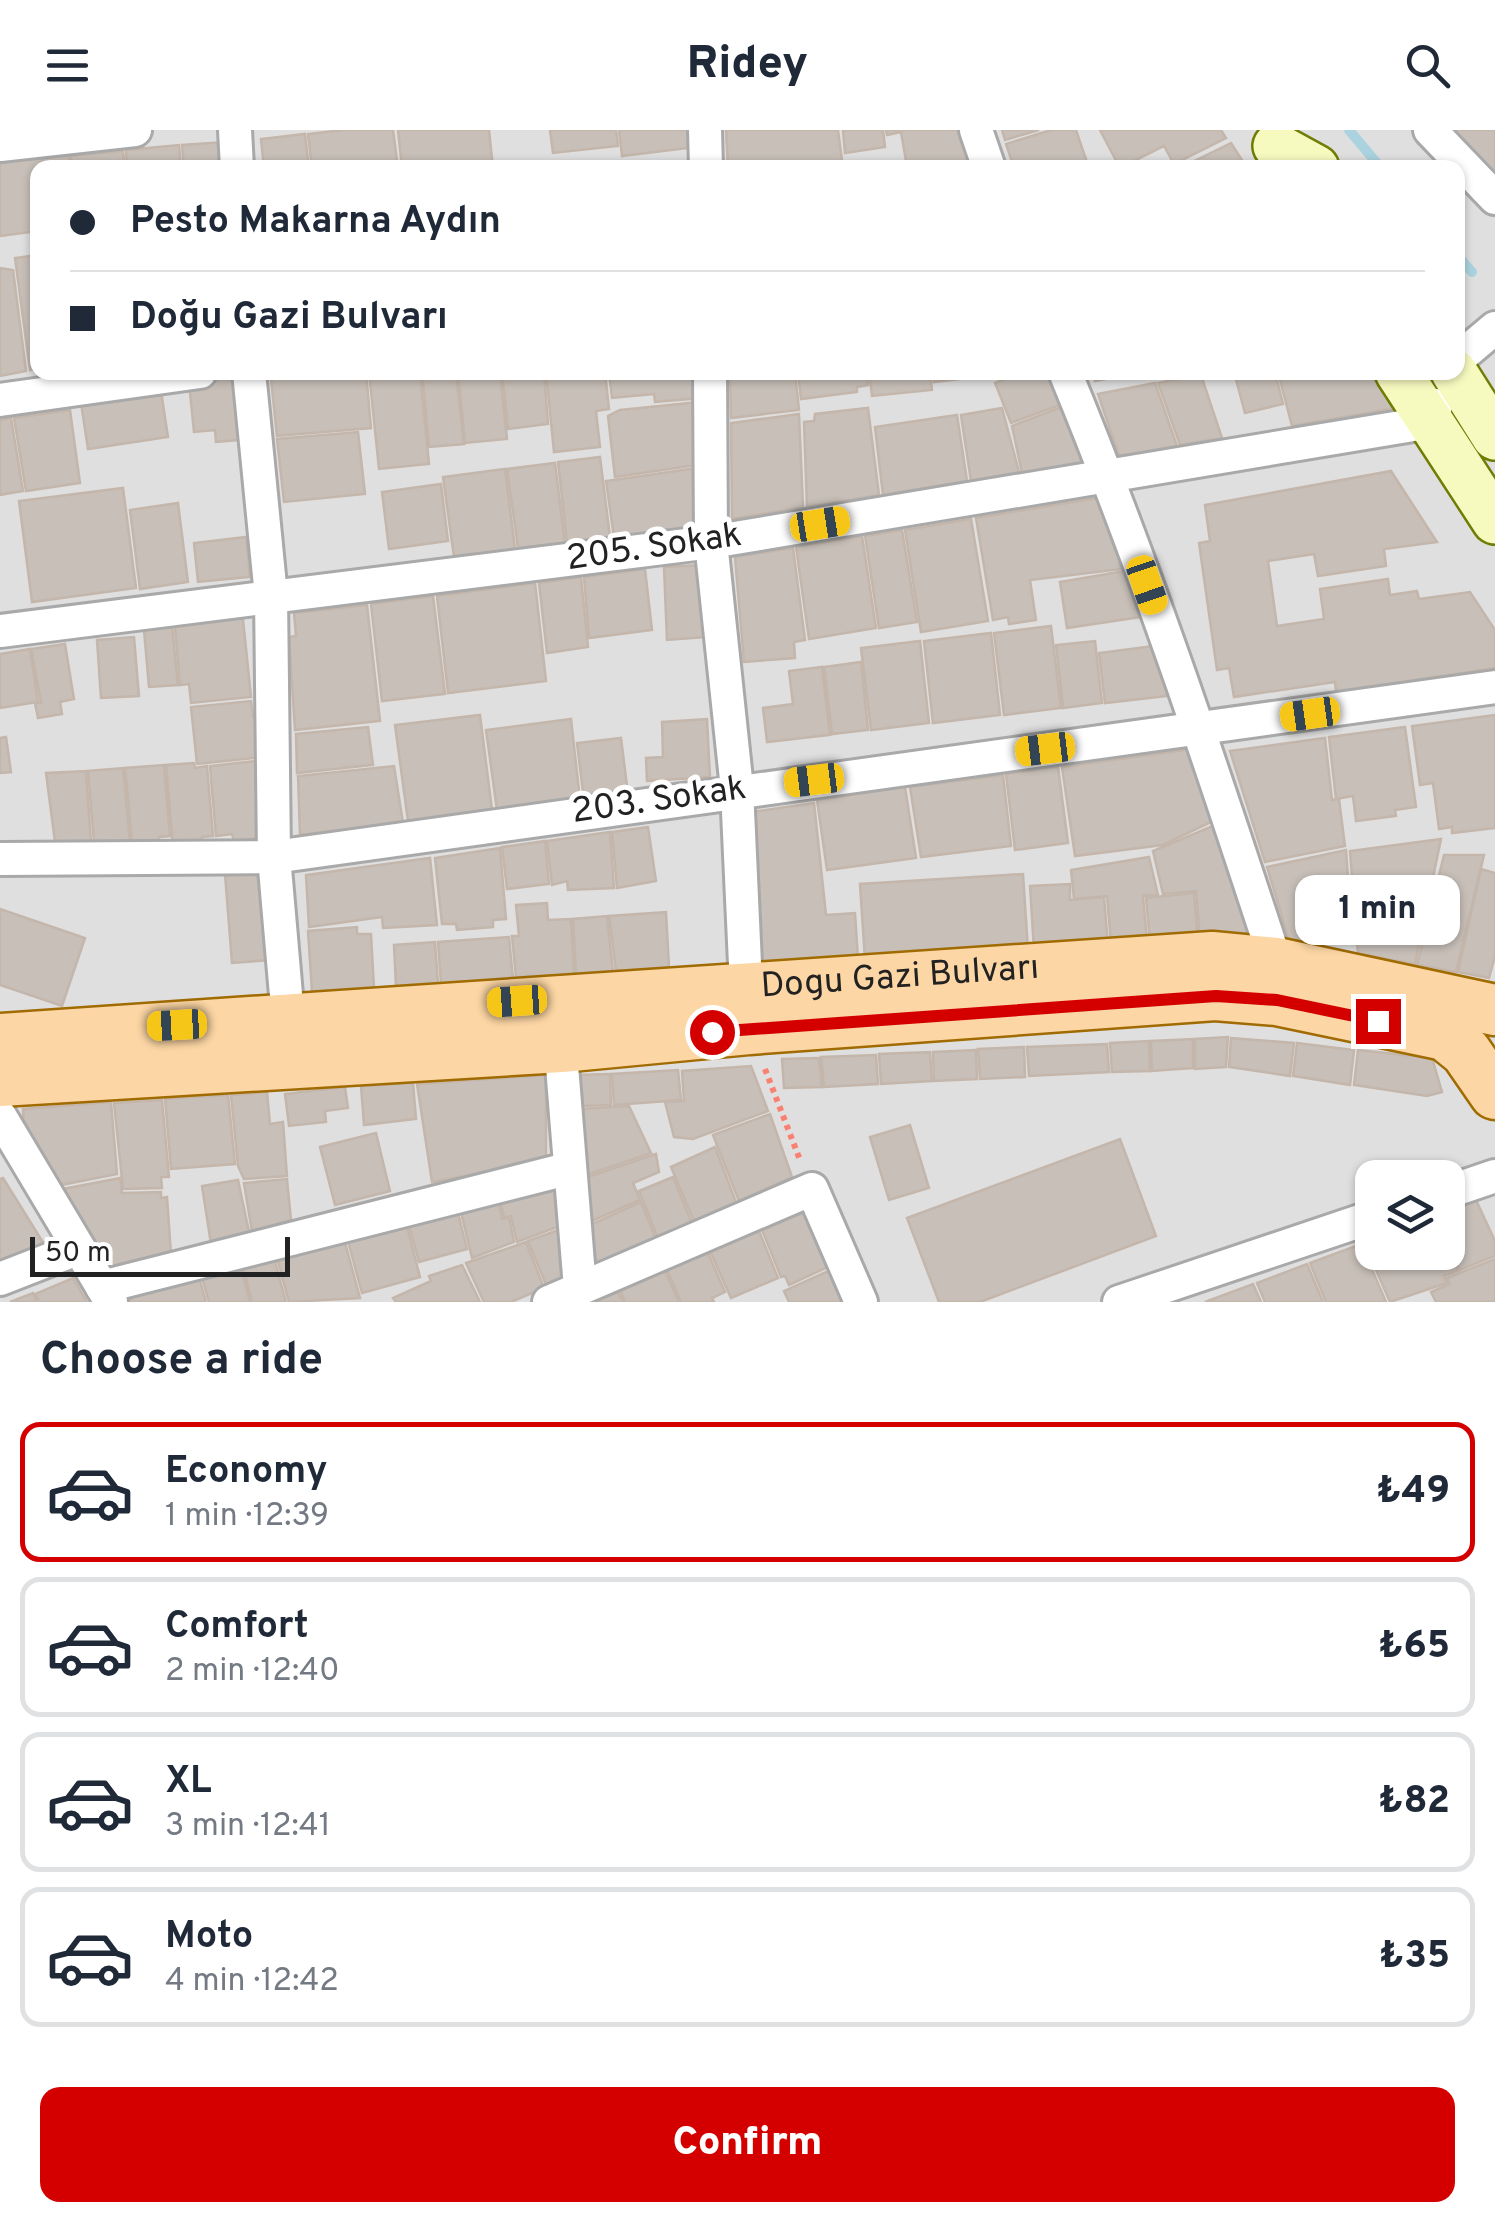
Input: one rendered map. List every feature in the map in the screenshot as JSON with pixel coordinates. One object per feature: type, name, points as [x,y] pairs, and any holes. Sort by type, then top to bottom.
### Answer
[{"type":"main road","points":[[1274,148],[1299,160]]},
{"type":"main road","points":[[1403,380],[1495,522]]},
{"type":"main road","points":[[1456,380],[1495,437]]},
{"type":"main road","name":"Dogu Gazi Bulvarı","points":[[0,1039],[556,998],[748,1008],[1212,957],[1276,963],[1495,1010]]},
{"type":"main road","points":[[0,1081],[560,1048],[748,1008],[1216,996],[1277,1000],[1445,1035],[1466,1052],[1495,1094]]},
{"type":"street","points":[[0,145],[135,130]]},
{"type":"street","points":[[235,130],[237,160]]},
{"type":"street","points":[[705,130],[706,160]]},
{"type":"street","points":[[976,130],[986,160]]},
{"type":"street","points":[[1430,130],[1459,160]]},
{"type":"street","points":[[1465,167],[1495,198]]},
{"type":"street","points":[[1465,354],[1495,328]]},
{"type":"street","points":[[0,400],[143,380]]},
{"type":"street","points":[[250,380],[272,596],[274,857],[288,1018]]},
{"type":"street","points":[[710,380],[711,542],[737,790],[748,1008]]},
{"type":"street","points":[[1068,380],[1108,476],[1199,729],[1276,963]]},
{"type":"street","points":[[1431,422],[1448,380]]},
{"type":"street","name":"205. Sokak","points":[[0,631],[711,542],[1431,422]]},
{"type":"street","name":"203. Sokak","points":[[0,859],[274,857],[1495,687]]},
{"type":"street","points":[[556,998],[567,1169],[580,1288]]},
{"type":"street","points":[[0,1116],[106,1295],[567,1169]]},
{"type":"street","points":[[1465,1186],[1495,1176]]},
{"type":"street","points":[[549,1302],[812,1189],[861,1302]]},
{"type":"street","points":[[1119,1302],[1355,1223]]},
{"type":"street","points":[[0,1279],[77,1249]]},
{"type":"path","points":[[748,1008],[812,1189]]},
{"type":"shaded area","points":[[0,130],[1495,130],[1495,1302],[0,1302]]},
{"type":"building","points":[[393,130],[397,160],[311,160],[308,134]]},
{"type":"building","points":[[398,130],[489,130],[492,160],[401,160]]},
{"type":"building","points":[[550,130],[616,130],[618,146],[553,153]]},
{"type":"building","points":[[619,130],[694,130],[696,147],[622,156]]},
{"type":"building","points":[[726,130],[838,130],[842,160],[728,160]]},
{"type":"building","points":[[843,130],[883,130],[885,147],[845,153]]},
{"type":"building","points":[[886,130],[960,130],[971,160],[906,160],[901,132],[887,135]]},
{"type":"building","points":[[1002,130],[1039,130],[1005,140]]},
{"type":"building","points":[[1051,130],[1076,130],[1086,160],[1011,160],[1006,144]]},
{"type":"building","points":[[1100,130],[1221,130],[1226,138],[1182,160],[1172,160],[1164,146],[1136,160],[1116,160]]},
{"type":"building","points":[[1449,130],[1495,130],[1495,182]]},
{"type":"building","points":[[305,134],[308,160],[263,160],[261,139]]},
{"type":"building","points":[[225,142],[226,160],[183,160],[182,145]]},
{"type":"building","points":[[1231,143],[1242,160],[1196,160]]},
{"type":"building","points":[[179,145],[180,160],[127,160],[126,150]]},
{"type":"building","points":[[123,151],[124,160],[71,160],[71,156]]},
{"type":"building","points":[[69,156],[69,160],[46,160],[46,157]]},
{"type":"building","points":[[43,158],[30,160],[30,232],[0,236],[0,162]]},
{"type":"building","points":[[30,256],[30,370],[15,258]]},
{"type":"building","points":[[0,268],[13,270],[26,371],[0,376]]},
{"type":"building","points":[[233,380],[239,440],[216,442],[215,430],[194,432],[189,383]]},
{"type":"building","points":[[271,380],[367,380],[371,428],[277,436]]},
{"type":"building","points":[[370,380],[421,380],[429,464],[379,469]]},
{"type":"building","points":[[423,380],[457,380],[464,444],[429,447]]},
{"type":"building","points":[[459,380],[501,380],[507,439],[465,443]]},
{"type":"building","points":[[503,380],[545,380],[548,424],[508,429]]},
{"type":"building","points":[[547,380],[606,380],[609,409],[596,411],[600,447],[554,452]]},
{"type":"building","points":[[610,380],[699,380],[701,398],[655,402],[654,394],[612,398]]},
{"type":"building","points":[[730,380],[796,380],[799,410],[731,418]]},
{"type":"building","points":[[799,380],[867,380],[868,385],[857,387],[857,392],[801,399]]},
{"type":"building","points":[[870,380],[931,380],[932,390],[872,396]]},
{"type":"building","points":[[1060,380],[1068,402],[1011,423],[995,383]]},
{"type":"building","points":[[1203,380],[1222,438],[1180,445],[1158,383]]},
{"type":"building","points":[[1236,380],[1277,380],[1283,404],[1245,413]]},
{"type":"building","points":[[1280,380],[1379,380],[1396,408],[1292,426]]},
{"type":"building","points":[[1155,383],[1177,446],[1119,456],[1098,394]]},
{"type":"building","points":[[161,391],[168,437],[88,449],[81,403]]},
{"type":"building","points":[[700,402],[697,465],[615,477],[608,416],[620,410]]},
{"type":"building","points":[[1069,404],[1091,461],[1022,473],[1012,426]]},
{"type":"building","points":[[868,408],[879,495],[807,507],[804,422],[814,421],[815,414]]},
{"type":"building","points":[[1002,408],[1019,472],[971,481],[961,415]]},
{"type":"building","points":[[70,410],[80,483],[26,491],[14,418]]},
{"type":"building","points":[[799,414],[803,507],[732,519],[731,423]]},
{"type":"building","points":[[957,415],[967,481],[883,495],[875,427]]},
{"type":"building","points":[[11,418],[23,491],[0,495],[0,420]]},
{"type":"building","points":[[358,432],[365,494],[284,502],[277,439]]},
{"type":"building","points":[[600,457],[610,537],[567,542],[558,462]]},
{"type":"building","points":[[555,463],[565,543],[518,548],[507,469]]},
{"type":"building","points":[[697,468],[704,525],[614,537],[606,481]]},
{"type":"building","points":[[505,469],[515,549],[454,557],[443,477]]},
{"type":"building","points":[[1391,471],[1437,542],[1384,549],[1386,566],[1318,576],[1314,554],[1268,561],[1277,626],[1324,619],[1320,589],[1388,579],[1390,595],[1417,591],[1419,599],[1470,592],[1495,630],[1495,668],[1336,692],[1335,682],[1234,697],[1229,668],[1217,670],[1199,543],[1210,541],[1205,505]]},
{"type":"building","points":[[441,484],[448,541],[389,549],[382,492]]},
{"type":"building","points":[[123,488],[136,588],[32,602],[19,501]]},
{"type":"building","points":[[1097,498],[1122,569],[1030,580],[1036,620],[1009,624],[1008,617],[993,620],[976,518]]},
{"type":"building","points":[[178,503],[188,582],[140,589],[130,510]]},
{"type":"building","points":[[971,519],[988,621],[921,632],[905,530]]},
{"type":"building","points":[[902,530],[917,622],[879,628],[865,536]]},
{"type":"building","points":[[862,536],[876,628],[809,639],[796,547]]},
{"type":"building","points":[[246,537],[250,577],[198,582],[194,543]]},
{"type":"building","points":[[793,548],[805,640],[794,642],[795,658],[744,662],[735,557]]},
{"type":"building","points":[[701,565],[705,637],[667,640],[664,567]]},
{"type":"building","points":[[645,569],[652,630],[589,638],[584,577]]},
{"type":"building","points":[[1125,571],[1141,617],[1067,628],[1060,582]]},
{"type":"building","points":[[581,577],[588,647],[547,653],[539,583]]},
{"type":"building","points":[[535,583],[546,681],[448,693],[437,596]]},
{"type":"building","points":[[433,596],[445,694],[382,701],[371,604]]},
{"type":"building","points":[[367,605],[380,721],[295,730],[289,637],[296,636],[294,613]]},
{"type":"building","points":[[242,610],[251,697],[191,703],[189,684],[180,685],[174,617]]},
{"type":"building","points":[[171,616],[178,685],[149,687],[143,619]]},
{"type":"building","points":[[1051,626],[1061,708],[1004,715],[994,633]]},
{"type":"building","points":[[991,633],[1000,715],[933,723],[924,641]]},
{"type":"building","points":[[134,637],[139,696],[101,698],[97,640]]},
{"type":"building","points":[[920,641],[929,723],[871,730],[861,648]]},
{"type":"building","points":[[1095,641],[1102,703],[1063,708],[1056,645]]},
{"type":"building","points":[[65,644],[74,699],[60,702],[62,714],[38,718],[35,703],[41,703],[31,649]]},
{"type":"building","points":[[1153,646],[1176,695],[1105,703],[1099,653]]},
{"type":"building","points":[[30,649],[38,702],[0,708],[0,654]]},
{"type":"building","points":[[861,662],[868,730],[832,734],[824,667]]},
{"type":"building","points":[[822,667],[830,735],[767,742],[763,708],[793,704],[789,671]]},
{"type":"building","points":[[251,701],[253,717],[260,716],[264,757],[197,764],[191,707]]},
{"type":"building","points":[[480,715],[492,810],[408,821],[395,725]]},
{"type":"building","points":[[1495,715],[1495,828],[1452,833],[1452,827],[1439,829],[1433,783],[1420,785],[1412,726]]},
{"type":"building","points":[[571,719],[580,800],[497,810],[486,730]]},
{"type":"building","points":[[707,719],[710,777],[647,781],[646,758],[663,757],[662,722]]},
{"type":"building","points":[[368,727],[373,765],[297,773],[296,734]]},
{"type":"building","points":[[1405,727],[1416,807],[1395,810],[1396,816],[1356,821],[1353,796],[1336,799],[1329,737]]},
{"type":"building","points":[[6,737],[11,772],[0,773],[0,738]]},
{"type":"building","points":[[621,738],[628,794],[584,800],[577,743]]},
{"type":"building","points":[[1325,738],[1332,800],[1339,799],[1345,846],[1265,862],[1230,751]]},
{"type":"building","points":[[1193,749],[1217,819],[1163,845],[1075,856],[1062,767]]},
{"type":"building","points":[[256,761],[263,838],[234,841],[232,834],[216,836],[210,766]]},
{"type":"building","points":[[194,763],[195,768],[207,766],[213,836],[202,837],[202,845],[173,847],[166,765]]},
{"type":"building","points":[[164,765],[170,836],[159,837],[160,847],[132,843],[125,768]]},
{"type":"building","points":[[394,766],[403,823],[300,835],[298,776]]},
{"type":"building","points":[[1058,767],[1068,843],[1015,850],[1006,774]]},
{"type":"building","points":[[123,768],[130,842],[94,842],[88,771]]},
{"type":"building","points":[[86,771],[91,842],[55,842],[46,773]]},
{"type":"building","points":[[1003,775],[1011,846],[921,857],[910,787]]},
{"type":"building","points":[[905,787],[916,858],[827,870],[817,800]]},
{"type":"building","points":[[814,803],[826,915],[855,913],[858,959],[763,965],[751,812]]},
{"type":"building","points":[[1220,823],[1258,934],[1200,938],[1196,891],[1163,894],[1153,851]]},
{"type":"building","points":[[648,827],[656,881],[617,888],[612,832]]},
{"type":"building","points":[[610,832],[614,888],[568,890],[567,881],[552,885],[547,841]]},
{"type":"building","points":[[1441,839],[1415,964],[1358,954],[1350,851]]},
{"type":"building","points":[[545,841],[549,884],[507,889],[502,847]]},
{"type":"building","points":[[500,848],[506,919],[493,920],[493,927],[457,930],[456,924],[442,924],[435,858]]},
{"type":"building","points":[[1346,850],[1353,944],[1289,940],[1267,867]]},
{"type":"building","points":[[1444,855],[1484,855],[1456,972],[1417,965]]},
{"type":"building","points":[[264,857],[272,960],[232,963],[224,861]]},
{"type":"building","points":[[1149,857],[1158,895],[1143,896],[1147,941],[1111,943],[1107,896],[1074,899],[1071,870]]},
{"type":"building","points":[[430,858],[437,925],[383,928],[382,917],[309,927],[306,875]]},
{"type":"building","points":[[1481,869],[1495,873],[1495,956],[1489,978],[1458,972]]},
{"type":"building","points":[[1023,874],[1028,950],[865,960],[860,884]]},
{"type":"building","points":[[1070,884],[1070,900],[1104,897],[1108,945],[1034,950],[1030,886]]},
{"type":"building","points":[[1194,893],[1198,940],[1150,942],[1146,898]]},
{"type":"building","points":[[547,903],[548,920],[571,919],[574,974],[516,978],[512,936],[519,936],[516,905]]},
{"type":"building","points":[[0,909],[85,938],[62,1006],[0,985]]},
{"type":"building","points":[[666,912],[669,967],[616,971],[609,916]]},
{"type":"building","points":[[607,916],[613,971],[576,974],[573,919]]},
{"type":"building","points":[[357,927],[357,934],[371,934],[374,988],[312,992],[308,931]]},
{"type":"building","points":[[509,937],[513,979],[441,984],[438,942]]},
{"type":"building","points":[[435,942],[438,984],[396,987],[394,945]]},
{"type":"building","points":[[1228,1037],[1226,1067],[1195,1069],[1195,1039]]},
{"type":"building","points":[[1231,1038],[1294,1043],[1290,1076],[1229,1067]]},
{"type":"building","points":[[1193,1039],[1193,1068],[1152,1071],[1151,1041]]},
{"type":"building","points":[[1149,1041],[1150,1071],[1112,1072],[1110,1043]]},
{"type":"building","points":[[1297,1043],[1354,1050],[1350,1085],[1293,1076]]},
{"type":"building","points":[[1107,1044],[1109,1072],[1029,1076],[1027,1047]]},
{"type":"building","points":[[1024,1047],[1025,1077],[980,1079],[978,1049]]},
{"type":"building","points":[[976,1050],[977,1079],[934,1081],[933,1052]]},
{"type":"building","points":[[1358,1050],[1432,1058],[1442,1092],[1427,1096],[1354,1085]]},
{"type":"building","points":[[930,1052],[932,1081],[881,1084],[879,1054]]},
{"type":"building","points":[[876,1055],[878,1084],[824,1087],[821,1057]]},
{"type":"building","points":[[819,1058],[822,1087],[784,1088],[782,1059]]},
{"type":"building","points":[[751,1066],[768,1111],[693,1139],[674,1137],[665,1102],[684,1101],[682,1071]]},
{"type":"building","points":[[678,1070],[681,1100],[614,1105],[612,1074]]},
{"type":"building","points":[[610,1074],[611,1105],[579,1106],[578,1075]]},
{"type":"building","points":[[546,1075],[546,1161],[432,1182],[417,1084]]},
{"type":"building","points":[[413,1083],[416,1119],[364,1125],[361,1086]]},
{"type":"building","points":[[345,1087],[348,1108],[325,1111],[326,1122],[289,1126],[285,1094]]},
{"type":"building","points":[[267,1092],[270,1124],[283,1122],[287,1176],[244,1179],[238,1166],[231,1095]]},
{"type":"building","points":[[228,1095],[235,1164],[171,1169],[165,1099]]},
{"type":"building","points":[[162,1100],[169,1177],[161,1177],[162,1188],[123,1189],[114,1103]]},
{"type":"building","points":[[111,1102],[117,1174],[56,1186],[24,1136],[23,1109]]},
{"type":"building","points":[[629,1106],[651,1153],[581,1177],[580,1109]]},
{"type":"building","points":[[770,1114],[792,1177],[739,1201],[713,1135]]},
{"type":"building","points":[[910,1125],[929,1188],[889,1200],[870,1137]]},
{"type":"building","points":[[376,1133],[390,1191],[335,1205],[320,1147]]},
{"type":"building","points":[[1120,1139],[1156,1236],[980,1302],[939,1302],[907,1218]]},
{"type":"building","points":[[715,1147],[736,1202],[694,1221],[671,1167]]},
{"type":"building","points":[[656,1154],[659,1172],[633,1183],[640,1200],[585,1224],[582,1179]]},
{"type":"building","points":[[673,1177],[692,1223],[658,1238],[639,1191]]},
{"type":"building","points":[[3,1178],[44,1244],[0,1262],[0,1179]]},
{"type":"building","points":[[120,1178],[122,1193],[161,1192],[161,1198],[167,1197],[171,1254],[106,1268],[58,1190]]},
{"type":"building","points":[[553,1178],[560,1226],[517,1242],[511,1216],[504,1218],[499,1193]]},
{"type":"building","points":[[287,1179],[291,1220],[252,1232],[244,1183]]},
{"type":"building","points":[[238,1180],[249,1232],[211,1244],[202,1186]]},
{"type":"building","points":[[497,1193],[502,1219],[509,1217],[514,1242],[472,1258],[459,1204]]},
{"type":"building","points":[[1476,1200],[1495,1241],[1495,1256],[1465,1268],[1465,1204]]},
{"type":"building","points":[[641,1202],[656,1239],[598,1265],[581,1229]]},
{"type":"building","points":[[456,1205],[467,1249],[419,1262],[407,1218]]},
{"type":"building","points":[[808,1211],[832,1265],[789,1285],[785,1276],[781,1277],[762,1230]]},
{"type":"building","points":[[405,1219],[420,1277],[362,1293],[346,1234]]},
{"type":"building","points":[[561,1229],[569,1278],[547,1287],[528,1241]]},
{"type":"building","points":[[759,1231],[778,1278],[731,1298],[710,1251]]},
{"type":"building","points":[[343,1235],[360,1298],[289,1302],[276,1254]]},
{"type":"building","points":[[526,1242],[544,1288],[511,1302],[484,1302],[466,1263]]},
{"type":"building","points":[[1355,1246],[1355,1270],[1372,1270],[1386,1302],[1326,1302],[1310,1263]]},
{"type":"building","points":[[708,1253],[725,1292],[712,1298],[714,1302],[681,1302],[667,1270]]},
{"type":"building","points":[[273,1254],[286,1302],[252,1302],[242,1263]]},
{"type":"building","points":[[1495,1259],[1495,1302],[1436,1302],[1431,1292],[1450,1284],[1447,1278]]},
{"type":"building","points":[[240,1263],[250,1302],[209,1302],[201,1274]]},
{"type":"building","points":[[1307,1264],[1323,1302],[1265,1302],[1257,1283]]},
{"type":"building","points":[[462,1265],[480,1302],[396,1302],[393,1298],[431,1281],[429,1276]]},
{"type":"building","points":[[837,1267],[852,1302],[789,1302],[784,1291]]},
{"type":"building","points":[[1376,1270],[1458,1270],[1444,1276],[1447,1283],[1390,1302]]},
{"type":"building","points":[[665,1271],[679,1302],[625,1302],[620,1290]]},
{"type":"building","points":[[198,1274],[206,1302],[131,1302],[126,1294]]},
{"type":"building","points":[[73,1278],[87,1302],[40,1302],[35,1294]]},
{"type":"building","points":[[1253,1284],[1261,1302],[1205,1302]]},
{"type":"building","points":[[618,1292],[623,1302],[594,1302]]},
{"type":"building","points":[[33,1293],[37,1302],[10,1302]]},
{"type":"waterway","points":[[1349,130],[1374,160]]},
{"type":"waterway","points":[[1465,264],[1472,272]]},
{"type":"route","points":[[712,1032],[1216,996],[1277,1000],[1378,1021]]}]
